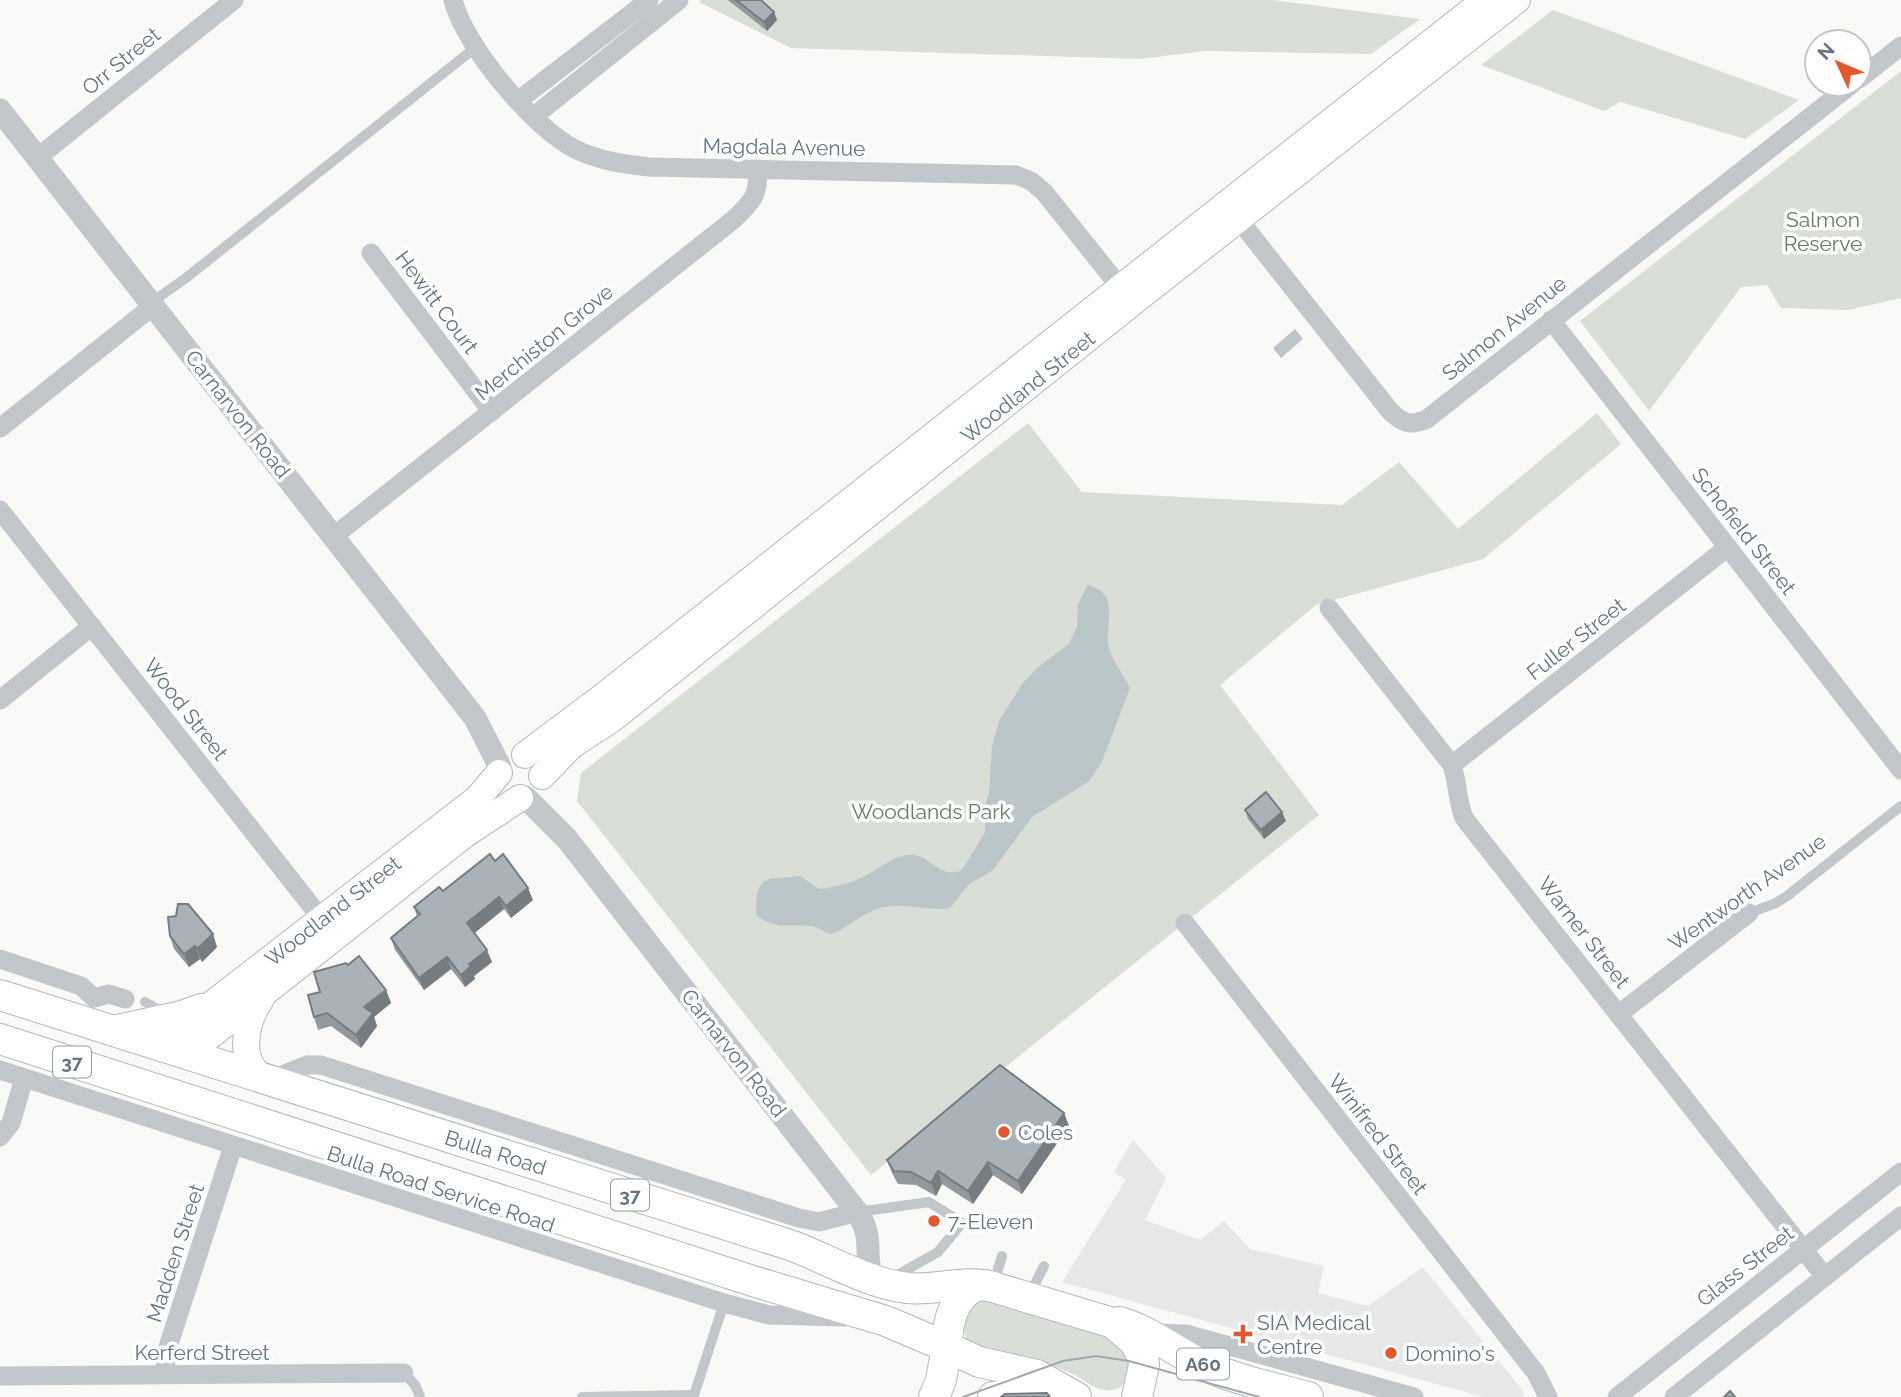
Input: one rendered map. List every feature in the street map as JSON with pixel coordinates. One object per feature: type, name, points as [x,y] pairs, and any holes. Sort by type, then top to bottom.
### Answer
[{"type":"main road","name":"Woodland Street","points":[[178,1051],[268,990],[328,928],[478,797],[510,762],[713,623],[1232,211],[1486,5],[1517,0]]},
{"type":"main road","name":"Woodland Street","points":[[178,1051],[186,1026],[216,1000],[532,790],[572,745],[612,719],[713,623]]},
{"type":"main road","points":[[510,762],[537,762],[532,790],[506,793],[502,787],[510,762]]},
{"type":"main road","points":[[268,990],[250,1017],[246,1041],[252,1066],[268,1081]]},
{"type":"main road","name":"Bulla Road","points":[[0,995],[790,1245],[877,1280],[910,1288],[973,1283],[993,1287]]},
{"type":"main road","points":[[108,1030],[188,1012],[216,1000]]},
{"type":"main road","name":"Bulla Road","points":[[0,1039],[756,1282],[874,1317],[947,1347]]},
{"type":"main road","points":[[144,1086],[178,1051]]},
{"type":"main road","points":[[934,1397],[941,1380],[952,1315],[960,1298],[978,1286],[993,1287]]},
{"type":"main road","name":"37","points":[[993,1287],[1105,1318],[1117,1325],[1134,1341],[1143,1357],[1137,1397]]},
{"type":"main road","name":"A60","points":[[1105,1318],[1137,1327],[1214,1369],[1308,1397]]},
{"type":"main road","name":"37","points":[[947,1347],[979,1362],[1037,1375],[1071,1395]]},
{"type":"main road","points":[[993,1397],[1071,1395]]},
{"type":"street","name":"Orr Street","points":[[37,158],[233,0]]},
{"type":"street","name":"Magdala Avenue","points":[[453,0],[457,15],[476,47],[519,100],[552,134],[575,149],[612,162],[649,167],[1016,175],[1031,181],[1044,192],[1126,295]]},
{"type":"street","points":[[519,100],[653,5],[679,0]]},
{"type":"street","points":[[533,117],[653,5]]},
{"type":"street","points":[[1873,68],[1901,46]]},
{"type":"street","name":"Salmon Avenue","points":[[1232,211],[1390,411],[1405,424],[1415,424],[1427,419],[1834,98]]},
{"type":"street","name":"Carnarvon Road","points":[[3,121],[37,158],[510,762]]},
{"type":"street","name":"Merchiston Grove","points":[[334,536],[740,214],[756,194],[759,185],[757,169]]},
{"type":"street","name":"Hewitt Court","points":[[371,253],[492,412]]},
{"type":"street","points":[[0,428],[153,306]]},
{"type":"street","name":"Schofield Street","points":[[1551,320],[1901,770]]},
{"type":"street","name":"Wood Street","points":[[0,510],[328,928]]},
{"type":"street","name":"Fuller Street","points":[[1452,765],[1728,547]]},
{"type":"street","name":"Warner Street","points":[[1329,607],[1452,765],[1458,781],[1459,805],[1464,818],[1825,1276]]},
{"type":"street","points":[[0,700],[92,626]]},
{"type":"street","name":"Carnarvon Road","points":[[532,790],[857,1213],[869,1233],[868,1264],[877,1280]]},
{"type":"street","name":"Wentworth Avenue","points":[[1619,1014],[1749,913]]},
{"type":"street","name":"Winifred Street","points":[[1185,923],[1536,1373],[1560,1397]]},
{"type":"street","points":[[0,959],[81,986],[94,998],[104,1015],[108,1030]]},
{"type":"street","points":[[94,998],[109,994],[135,1000]]},
{"type":"street","points":[[268,1081],[307,1065],[321,1065],[799,1219],[819,1222],[857,1213]]},
{"type":"street","name":"Bulla Road Service Road","points":[[0,1070],[724,1303],[783,1316],[874,1317]]},
{"type":"street","points":[[0,1138],[11,1123],[24,1078]]},
{"type":"street","name":"Madden Street","points":[[164,1375],[167,1350],[233,1146]]},
{"type":"street","name":"Glass Street","points":[[1617,1397],[1901,1172]]},
{"type":"street","points":[[1674,1397],[1901,1216]]},
{"type":"street","points":[[1149,1333],[1186,1334],[1414,1397]]},
{"type":"street","name":"Kerferd Street","points":[[0,1376],[404,1373]]},
{"type":"street","name":"Winifred Street","points":[[1536,1373],[1548,1397]]},
{"type":"lane","points":[[153,306],[159,297],[476,47]]},
{"type":"lane","name":"Wentworth Avenue","points":[[1749,913],[1787,896],[1901,806]]},
{"type":"lane","points":[[135,1000],[160,1009],[169,1017]]},
{"type":"lane","points":[[857,1213],[929,1202],[962,1223],[938,1252],[904,1272],[877,1280]]},
{"type":"lane","points":[[993,1287],[1003,1256]]},
{"type":"lane","points":[[1028,1297],[1044,1266]]},
{"type":"lane","points":[[582,1397],[694,1395],[724,1303]]},
{"type":"lane","points":[[404,1373],[415,1385],[420,1397]]},
{"type":"shaded area","points":[[1295,329],[1303,339],[1281,358],[1273,348]]},
{"type":"shaded area","points":[[1088,585],[1099,590],[1108,603],[1109,648],[1130,688],[1101,764],[1088,782],[1032,817],[993,870],[968,885],[953,905],[946,909],[885,907],[871,911],[831,934],[813,926],[777,925],[756,915],[757,892],[762,883],[770,879],[800,876],[819,889],[832,887],[856,880],[891,860],[907,855],[915,855],[947,872],[962,870],[985,832],[985,806],[989,793],[992,747],[999,721],[1022,684],[1037,668],[1069,644],[1077,627],[1078,604]]},
{"type":"shaded area","points":[[1133,1140],[1166,1178],[1145,1220],[1200,1240],[1224,1221],[1250,1249],[1324,1266],[1318,1293],[1368,1306],[1423,1267],[1524,1392],[1523,1397],[1484,1397],[1062,1282],[1126,1180],[1114,1172]]},
{"type":"green space","points":[[1273,0],[1420,19],[1371,54],[1206,51],[1139,59],[791,48],[699,2]]},
{"type":"green space","points":[[1553,10],[1799,100],[1745,139],[1621,102],[1604,111],[1481,65]]},
{"type":"green space","name":"Salmon Reserve","points":[[1901,71],[1901,298],[1848,310],[1781,308],[1767,285],[1741,287],[1649,411],[1580,321],[1866,98],[1873,98],[1873,93]]},
{"type":"green space","name":"Woodlands Park","points":[[1597,413],[1621,444],[1483,559],[1316,605],[1220,685],[1319,815],[871,1175],[577,801],[581,773],[1028,423],[1082,492],[1342,505],[1399,462],[1458,529]]},
{"type":"green space","points":[[991,1299],[1128,1343],[1133,1377],[1116,1389],[1104,1390],[1040,1361],[979,1349],[970,1343],[965,1334],[965,1315],[973,1305]]},
{"type":"building","points":[[736,0],[761,0],[774,12],[764,22]]},
{"type":"building","points":[[1266,792],[1282,812],[1261,830],[1245,810]]},
{"type":"building","points":[[490,854],[495,861],[503,854],[528,888],[506,906],[499,897],[467,923],[487,950],[469,964],[471,966],[461,975],[447,957],[419,978],[391,938],[420,914],[414,907],[439,887],[443,891]]},
{"type":"building","points":[[178,904],[188,904],[213,934],[197,949],[195,946],[184,954],[170,936],[168,917],[176,916]]},
{"type":"building","points":[[359,956],[386,990],[364,1007],[373,1013],[356,1035],[327,1013],[314,1017],[308,995],[320,992],[314,972],[346,963],[348,965]]},
{"type":"building","points":[[1000,1065],[1064,1113],[1018,1181],[988,1162],[968,1191],[938,1171],[931,1183],[911,1172],[894,1171],[887,1160]]},
{"type":"building","points":[[1730,1391],[1735,1397],[1724,1397]]},
{"type":"building","points":[[1047,1393],[1050,1397],[1001,1397],[1005,1394]]},
{"type":"tram line","points":[[963,1397],[1063,1361],[1096,1356],[1129,1361],[1259,1397]]},
{"type":"place","name":"Coles","points":[[1004,1132]]},
{"type":"place","name":"7-Eleven","points":[[934,1221]]},
{"type":"place","name":"SIA Medical Centre","points":[[1243,1334]]},
{"type":"place","name":"Domino's","points":[[1391,1353]]}]
